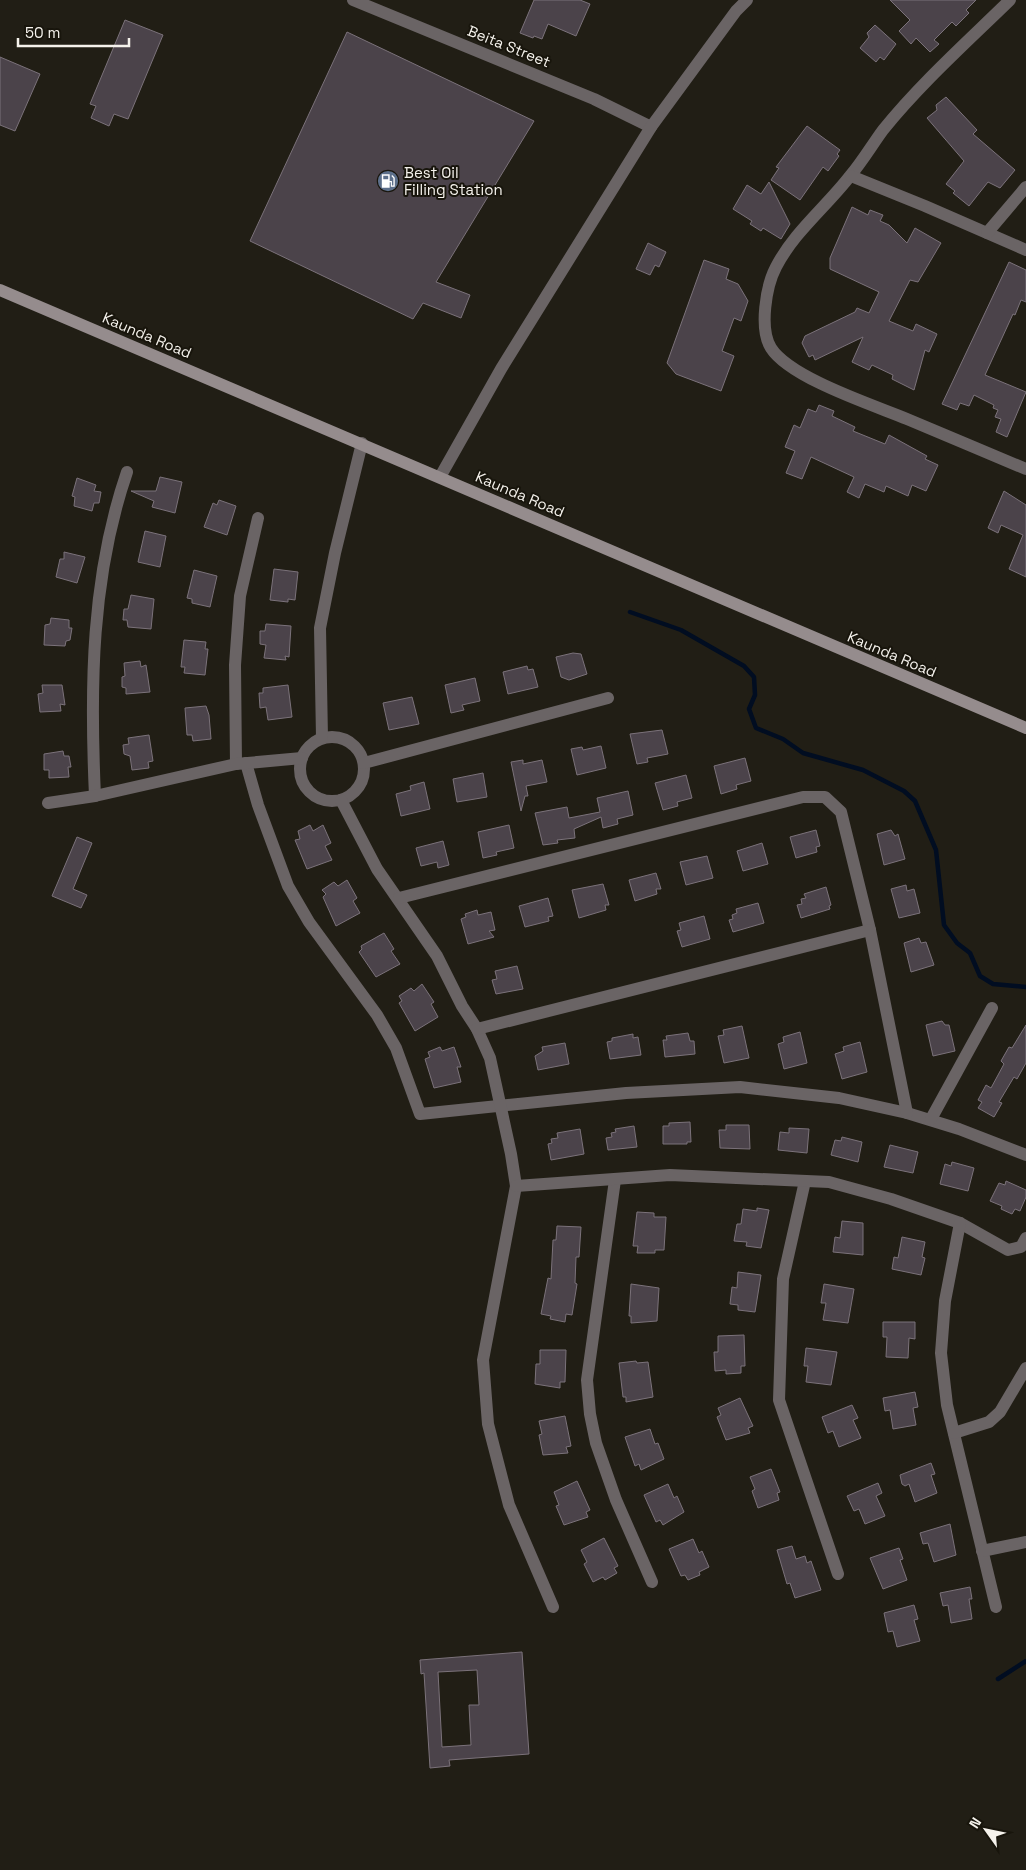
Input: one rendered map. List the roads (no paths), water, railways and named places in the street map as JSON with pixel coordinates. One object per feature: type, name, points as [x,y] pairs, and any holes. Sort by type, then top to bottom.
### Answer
[{"type":"main road","name":"Kaunda Road","points":[[0,290],[1026,728]]},
{"type":"street","name":"Beita Street","points":[[353,0],[594,99],[651,127]]},
{"type":"street","points":[[440,477],[502,368],[651,127],[736,11],[747,0]]},
{"type":"street","points":[[1010,0],[912,98],[883,131],[850,176],[788,247],[775,268],[766,303],[766,334],[771,348],[783,361],[821,384],[1026,469]]},
{"type":"street","points":[[850,176],[1026,250]]},
{"type":"street","points":[[987,233],[1026,187]]},
{"type":"street","points":[[322,738],[320,628],[335,553],[362,443]]},
{"type":"street","points":[[95,796],[92,690],[102,570],[114,510],[127,472]]},
{"type":"street","points":[[258,518],[240,596],[235,665],[241,763],[288,886],[309,922],[377,1015],[396,1048],[420,1114],[626,1093],[740,1087],[839,1098],[907,1113],[931,1119],[1026,1155]]},
{"type":"street","points":[[364,763],[608,698]]},
{"type":"street","points":[[335,736],[347,740],[357,748],[364,763],[360,784],[352,794],[341,800],[328,801],[316,797],[306,789],[301,778],[299,765],[302,758],[311,743],[322,738],[335,736]]},
{"type":"street","points":[[48,803],[95,796],[241,763],[302,758]]},
{"type":"street","points":[[399,898],[803,797],[825,797],[841,812],[870,930],[907,1113]]},
{"type":"street","points":[[341,800],[377,869],[399,898],[401,906],[437,956],[462,1006],[477,1029],[490,1058],[516,1186],[483,1360],[488,1424],[509,1505],[552,1607]]},
{"type":"street","points":[[477,1029],[870,930]]},
{"type":"street","points":[[931,1119],[992,1008]]},
{"type":"street","points":[[516,1186],[670,1175],[829,1182],[891,1199],[960,1224],[1008,1250],[1024,1245]]},
{"type":"street","points":[[616,1180],[587,1380],[590,1414],[596,1443],[616,1500],[652,1582]]},
{"type":"street","points":[[805,1182],[783,1279],[779,1400],[838,1574]]},
{"type":"street","points":[[960,1224],[945,1301],[941,1353],[947,1405],[996,1607]]},
{"type":"street","points":[[954,1433],[989,1422],[1000,1412],[1026,1368]]},
{"type":"street","points":[[982,1551],[1026,1542]]},
{"type":"waterway","points":[[630,612],[681,630],[744,666],[754,677],[755,695],[749,709],[756,728],[783,739],[803,753],[863,770],[904,791],[915,801],[936,850],[944,925],[957,943],[970,953],[980,976],[993,984],[1026,987]]},
{"type":"waterway","points":[[998,1679],[1026,1661]]},
{"type":"place","name":"Best Oil Filling Station","points":[[388,181]]}]
